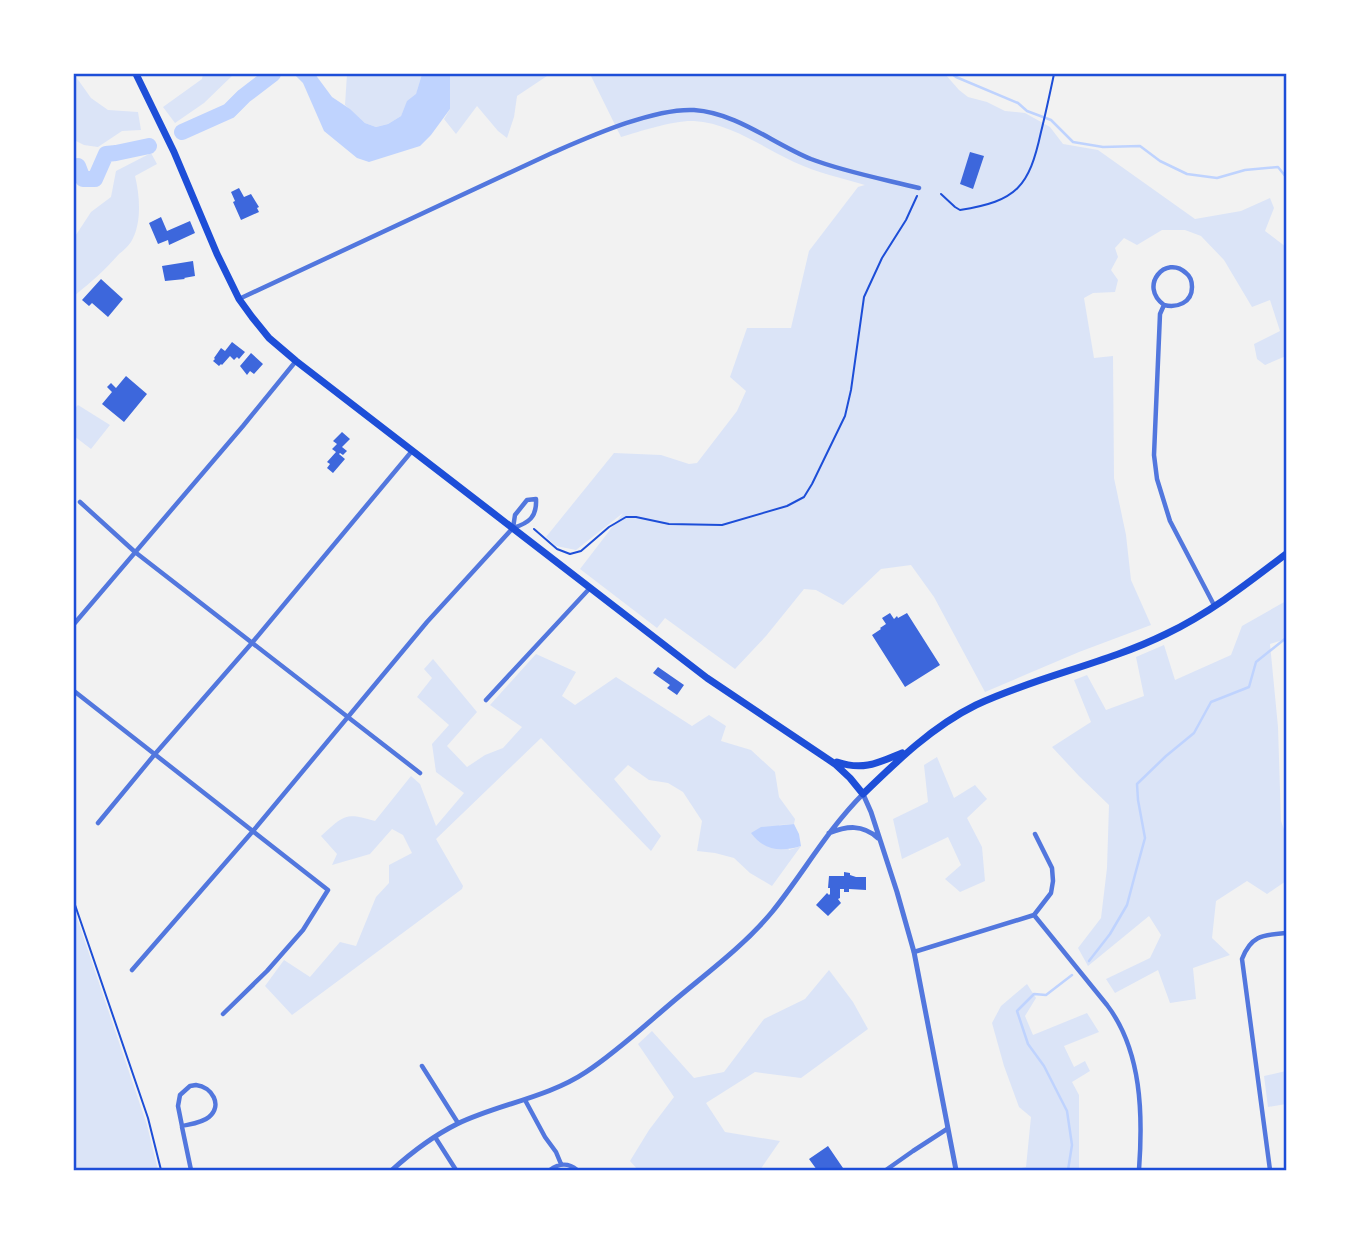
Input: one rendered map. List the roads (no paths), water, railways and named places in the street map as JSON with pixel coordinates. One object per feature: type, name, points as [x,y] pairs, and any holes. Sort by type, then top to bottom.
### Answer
[{"type":"main road","points":[[136,74],[239,299],[264,332],[296,361],[707,678],[843,770],[863,794],[909,750],[953,718],[1041,679],[1133,649],[1196,618],[1286,554]]},
{"type":"main road","points":[[828,759],[864,767],[909,750]]},
{"type":"street","points":[[239,299],[552,153],[604,131],[668,113],[694,110],[716,114],[742,123],[814,160],[919,188]]},
{"type":"street","points":[[1167,268],[1182,270],[1192,282],[1191,294],[1180,305],[1164,305],[1153,291],[1156,276],[1167,268]]},
{"type":"street","points":[[1164,305],[1160,320],[1154,455],[1157,479],[1170,521],[1215,606]]},
{"type":"street","points":[[74,624],[296,361]]},
{"type":"street","points":[[98,823],[412,451]]},
{"type":"street","points":[[132,970],[457,588],[513,528],[526,524],[537,510],[536,499],[527,500],[515,515],[513,528]]},
{"type":"street","points":[[80,502],[135,552],[420,773]]},
{"type":"street","points":[[486,701],[590,588]]},
{"type":"street","points":[[74,691],[328,890],[303,930],[267,971],[223,1014]]},
{"type":"street","points":[[392,1171],[435,1137],[458,1124],[567,1083],[586,1072],[642,1028],[736,948],[772,912],[829,833],[863,794],[880,839],[914,952],[956,1171]]},
{"type":"street","points":[[829,833],[846,827],[859,827],[880,839]]},
{"type":"street","points":[[914,952],[1034,915],[1051,893],[1053,881],[1052,868],[1035,834]]},
{"type":"street","points":[[1034,915],[1107,1005],[1126,1037],[1133,1060],[1139,1103],[1139,1171]]},
{"type":"street","points":[[1270,1171],[1242,959],[1251,942],[1259,937],[1286,933]]},
{"type":"street","points":[[422,1066],[458,1124]]},
{"type":"street","points":[[182,1126],[207,1119],[211,1115],[216,1104],[208,1088],[190,1086],[180,1095],[178,1106],[182,1126],[191,1171]]},
{"type":"street","points":[[525,1100],[561,1164]]},
{"type":"street","points":[[886,1171],[947,1129]]},
{"type":"street","points":[[435,1137],[456,1171]]},
{"type":"street","points":[[550,1171],[561,1164],[569,1165],[578,1171]]},
{"type":"water","points":[[294,74],[315,74],[332,97],[365,123],[376,127],[401,116],[407,101],[416,94],[422,74],[450,74],[450,109],[420,146],[369,162],[357,158],[324,131],[303,83]]},
{"type":"water","points":[[794,824],[801,846],[794,848],[767,847],[751,833],[761,827]]},
{"type":"waterway","points":[[182,132],[229,111],[273,74]]},
{"type":"waterway","points":[[952,74],[1051,120],[1073,142],[1103,147],[1140,146],[1160,161],[1187,174],[1217,178],[1245,170],[1278,167],[1286,177]]},
{"type":"waterway","points":[[74,167],[78,166],[83,179],[95,179],[106,154],[149,146]]},
{"type":"waterway","points":[[1089,961],[1110,934],[1127,905],[1145,838],[1137,784],[1194,733],[1211,702],[1249,687],[1256,662],[1286,638]]},
{"type":"waterway","points":[[1068,1170],[1072,1145],[1067,1111],[1044,1066],[1028,1044],[1017,1011],[1034,994],[1046,995],[1072,975]]}]
